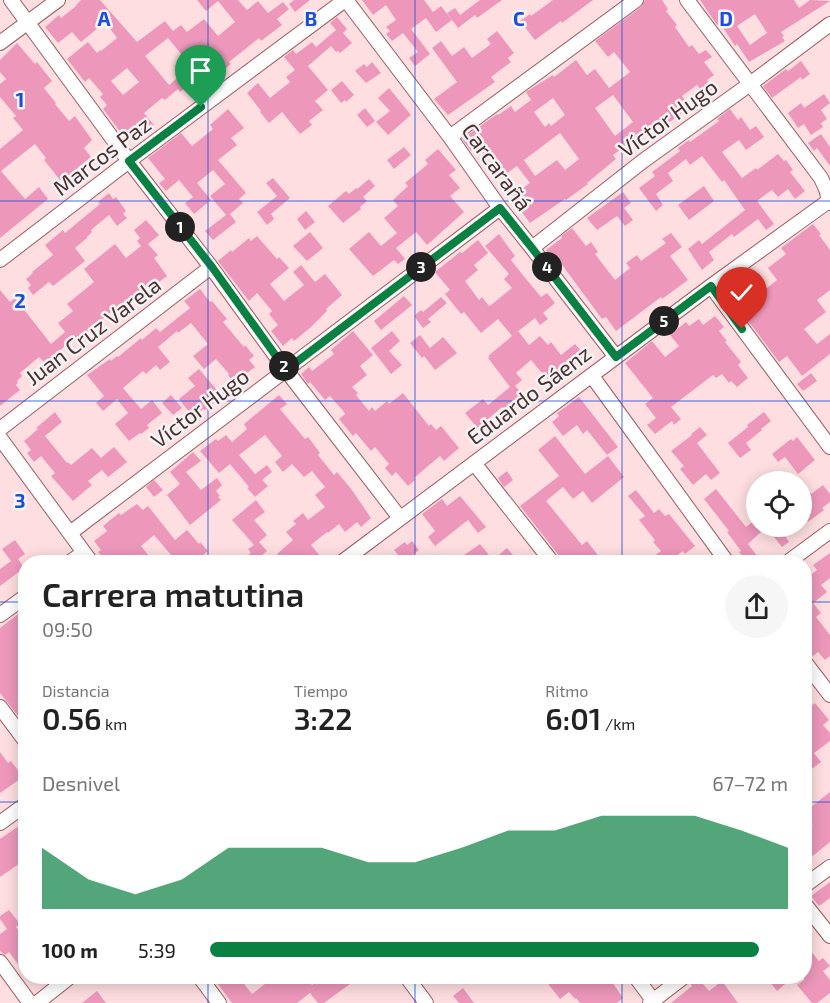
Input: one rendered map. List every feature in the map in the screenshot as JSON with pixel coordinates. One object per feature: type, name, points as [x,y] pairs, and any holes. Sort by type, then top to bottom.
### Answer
[{"type":"street","points":[[11,0],[129,161],[212,267],[286,370],[400,518]]},
{"type":"street","points":[[0,43],[58,0]]},
{"type":"street","name":"Carcarañá","points":[[345,0],[450,137],[500,208],[616,357]]},
{"type":"street","name":"Marcos Paz","points":[[0,260],[345,0]]},
{"type":"street","points":[[450,137],[636,0]]},
{"type":"street","points":[[687,0],[821,178],[830,201]]},
{"type":"street","name":"Víctor Hugo","points":[[532,248],[643,161],[830,24]]},
{"type":"street","name":"Eduardo Sáenz","points":[[351,555],[711,286],[830,201]]},
{"type":"street","name":"Víctor Hugo","points":[[70,533],[500,208]]},
{"type":"street","name":"Juan Cruz Varela","points":[[0,429],[212,267]]},
{"type":"street","points":[[711,286],[830,447]]},
{"type":"street","points":[[592,376],[722,555]]},
{"type":"street","points":[[0,438],[86,555]]},
{"type":"street","points":[[474,463],[546,555]]},
{"type":"street","points":[[797,555],[830,531]]},
{"type":"street","points":[[0,615],[18,602]]},
{"type":"street","points":[[812,671],[830,695]]},
{"type":"street","points":[[0,707],[18,731]]},
{"type":"street","points":[[0,823],[18,810]]},
{"type":"street","points":[[812,880],[830,867]]},
{"type":"street","points":[[812,913],[830,936]]},
{"type":"street","points":[[0,962],[30,1003]]},
{"type":"street","points":[[37,1003],[61,984]]},
{"type":"street","points":[[205,984],[219,1003]]},
{"type":"street","points":[[412,984],[426,1003]]},
{"type":"street","points":[[641,984],[653,1002],[675,984]]},
{"type":"building","points":[[81,0],[100,0],[137,42],[165,21],[173,31],[181,25],[187,32],[204,19],[218,36],[235,22],[218,1],[206,11],[197,0],[238,0],[247,10],[258,1],[268,13],[283,2],[289,9],[277,19],[282,25],[261,41],[259,38],[229,62],[231,64],[221,72],[213,63],[207,69],[190,49],[182,55],[168,38],[145,56],[169,85],[181,75],[189,84],[180,92],[178,89],[165,100],[162,98],[144,113],[154,125],[145,133],[143,130],[128,142],[103,109],[107,105],[100,97],[103,94],[89,78],[85,82],[67,59],[88,42],[97,53],[117,38],[105,22],[81,42],[72,32],[58,43],[45,27],[59,15],[61,18]],"holes":[[[127,68],[139,82],[123,95],[111,81]]]},
{"type":"building","points":[[294,0],[310,0],[295,12],[289,4]]},
{"type":"building","points":[[362,0],[424,0],[433,12],[441,6],[452,20],[436,32],[426,18],[411,29],[430,54],[415,66],[409,58],[418,52],[403,33],[392,41],[386,34],[390,31],[386,27],[396,20],[386,5],[373,15]]},
{"type":"building","points":[[480,0],[502,0],[477,18],[475,15],[458,28],[447,13],[455,8],[460,15]]},
{"type":"building","points":[[553,0],[593,0],[535,40],[520,21]]},
{"type":"building","points":[[645,0],[662,0],[668,9],[666,11],[677,25],[675,27],[689,47],[692,45],[699,54],[706,50],[712,57],[704,62],[714,75],[707,80],[713,89],[705,95],[697,85],[682,96],[690,107],[663,127],[661,124],[632,145],[630,143],[613,155],[616,159],[588,184],[530,223],[512,196],[530,183],[517,166],[503,176],[488,156],[486,157],[477,147],[471,151],[462,139],[511,106],[515,112],[531,100],[526,92],[553,75],[554,77],[576,60],[587,75],[595,69],[609,88],[630,72],[614,52],[608,57],[595,41],[641,7]],"holes":[[[613,95],[633,122],[615,136],[595,108]],[[553,98],[565,115],[551,126],[549,123],[545,127],[534,112]],[[560,133],[579,159],[565,170],[557,160],[535,176],[524,160]]]},
{"type":"building","points":[[700,0],[794,0],[799,8],[810,0],[830,1],[781,32],[785,41],[749,62],[720,23],[717,25]],"holes":[[[755,14],[767,33],[750,45],[737,26]]]},
{"type":"building","points":[[337,17],[347,29],[343,33],[352,43],[340,53],[331,46],[308,66],[328,90],[315,101],[323,110],[309,121],[312,125],[300,134],[282,112],[269,123],[247,93],[258,83],[270,98],[290,82],[286,77],[295,70],[284,57],[293,50],[296,54],[312,42],[316,47],[336,30],[330,23]]},
{"type":"building","points":[[497,31],[514,53],[508,58],[511,62],[491,77],[495,82],[448,115],[434,99],[457,82],[432,48],[441,41],[452,56],[464,47],[472,58],[491,44],[487,39]]},
{"type":"building","points":[[17,43],[35,64],[37,62],[52,81],[44,88],[55,104],[69,121],[75,116],[92,140],[84,148],[91,157],[62,181],[44,160],[46,158],[35,144],[1,171],[25,199],[39,187],[48,199],[0,238],[0,149],[23,130],[13,118],[16,116],[0,97],[0,84],[6,79],[0,72],[0,60]]},
{"type":"building","points":[[801,61],[810,74],[802,80],[801,77],[772,98],[763,86]]},
{"type":"building","points":[[372,62],[381,73],[366,83],[355,71],[364,64],[367,67]]},
{"type":"building","points":[[342,81],[354,95],[341,103],[331,90]]},
{"type":"building","points":[[389,88],[411,115],[388,135],[376,122],[390,111],[378,98]]},
{"type":"building","points":[[824,94],[830,103],[821,110],[827,119],[821,123],[823,127],[811,135],[804,124],[798,128],[788,113],[801,103],[804,108]]},
{"type":"building","points":[[365,108],[375,121],[367,127],[357,115]]},
{"type":"building","points":[[228,109],[244,128],[231,138],[237,145],[218,160],[246,193],[239,199],[243,203],[230,214],[236,222],[213,240],[205,231],[226,215],[210,196],[225,184],[213,170],[197,183],[211,200],[194,214],[185,203],[193,197],[179,180],[166,191],[159,183],[165,179],[148,158],[181,133],[192,146],[213,129],[210,125]]},
{"type":"building","points":[[730,109],[738,120],[741,117],[750,130],[756,126],[764,137],[746,150],[739,140],[722,152],[742,178],[778,154],[784,161],[786,160],[793,170],[790,172],[805,191],[795,199],[788,189],[778,197],[772,190],[757,201],[774,224],[766,230],[758,219],[734,237],[732,234],[709,252],[714,260],[702,270],[688,249],[699,240],[702,244],[745,210],[724,180],[722,182],[702,156],[690,165],[686,159],[668,173],[673,181],[656,194],[663,205],[656,211],[639,188],[655,176],[652,172],[680,151],[678,148],[719,121],[717,119]]},
{"type":"building","points":[[821,134],[830,147],[830,166],[817,148],[814,151],[808,143]]},
{"type":"building","points":[[404,147],[411,155],[394,169],[387,160]]},
{"type":"building","points":[[438,149],[456,170],[449,175],[460,188],[450,196],[464,212],[427,245],[416,232],[396,248],[405,259],[398,264],[394,260],[373,276],[349,249],[369,232],[381,246],[397,233],[384,218],[398,206],[393,200],[408,186],[405,183],[428,164],[425,160]]},
{"type":"building","points":[[273,178],[290,198],[271,214],[274,219],[267,225],[257,212],[277,196],[266,183]]},
{"type":"building","points":[[369,179],[375,186],[363,197],[367,201],[360,207],[361,209],[343,223],[328,206],[346,191],[349,194]]},
{"type":"building","points":[[704,186],[714,201],[689,220],[678,205]]},
{"type":"building","points":[[623,192],[631,203],[624,208],[633,220],[625,226],[617,216],[597,230],[587,218]]},
{"type":"building","points":[[109,193],[113,199],[116,197],[126,211],[123,214],[127,218],[117,226],[109,215],[75,248],[85,261],[53,286],[49,282],[33,295],[28,288],[31,285],[26,279],[53,255],[45,245],[63,230],[65,233],[100,204],[98,202]]},
{"type":"building","points":[[306,211],[315,222],[305,230],[297,219]]},
{"type":"building","points":[[146,220],[159,235],[148,244],[158,255],[154,258],[167,276],[159,282],[155,278],[88,332],[76,340],[75,338],[54,355],[57,358],[47,365],[39,357],[20,373],[22,376],[16,385],[20,390],[0,406],[0,290],[10,302],[15,298],[51,344],[65,332],[58,323],[73,311],[67,304],[94,282],[84,269],[115,244],[126,258],[141,246],[137,241],[140,238],[134,230]]},
{"type":"building","points":[[813,224],[830,250],[830,290],[817,300],[826,312],[804,329],[817,344],[830,334],[830,354],[802,376],[787,356],[779,362],[726,291],[742,278],[756,297],[777,280],[768,268],[786,254],[781,248]]},
{"type":"building","points":[[572,228],[586,246],[591,242],[598,252],[595,254],[615,280],[630,268],[626,263],[637,255],[641,261],[666,243],[662,239],[671,233],[682,247],[670,256],[688,280],[616,331],[606,317],[602,319],[557,258],[554,260],[546,250]]},
{"type":"building","points":[[310,232],[323,248],[307,261],[293,246]]},
{"type":"building","points":[[499,234],[515,256],[511,260],[522,274],[541,297],[547,293],[555,303],[543,313],[548,319],[540,325],[535,318],[512,336],[498,319],[481,333],[464,312],[461,314],[445,294],[450,290],[435,272],[478,240],[488,253],[474,265],[478,270],[465,281],[479,300],[482,297],[489,306],[491,305],[512,288],[504,279],[509,274],[485,246]]},
{"type":"building","points":[[257,236],[277,259],[279,257],[289,268],[270,284],[284,301],[304,285],[293,272],[301,265],[315,282],[325,274],[342,295],[311,327],[294,341],[292,338],[283,346],[271,331],[278,325],[269,314],[272,311],[257,293],[249,301],[218,261],[249,238],[251,241]]},
{"type":"building","points":[[200,289],[227,319],[223,322],[254,356],[249,360],[255,367],[234,383],[216,359],[204,369],[193,356],[208,344],[191,323],[178,333],[177,331],[158,347],[170,362],[160,370],[156,365],[146,374],[143,371],[123,388],[141,409],[152,400],[162,413],[147,425],[149,428],[129,441],[115,424],[128,413],[117,399],[103,411],[96,403],[104,396],[87,375],[110,359],[111,361],[118,357],[156,328],[160,332],[190,308],[184,301]]},
{"type":"building","points":[[404,296],[412,305],[381,330],[374,321]]},
{"type":"building","points":[[441,297],[447,303],[428,319],[431,322],[423,328],[414,316],[421,310],[423,312]]},
{"type":"building","points":[[715,316],[724,327],[719,331],[741,362],[738,365],[748,378],[737,387],[731,381],[729,383],[722,374],[716,378],[713,375],[671,407],[681,419],[674,425],[672,421],[655,434],[647,425],[656,418],[645,404],[653,398],[625,363],[652,341],[665,357],[679,346],[670,335],[686,322],[689,326],[699,319],[703,325]]},
{"type":"building","points":[[353,331],[373,355],[360,366],[367,375],[352,387],[369,411],[372,407],[375,411],[387,401],[389,404],[403,393],[429,426],[431,424],[436,430],[441,426],[459,448],[444,461],[440,456],[408,486],[396,472],[392,476],[385,468],[389,464],[375,447],[371,451],[356,433],[353,436],[339,419],[345,414],[344,412],[330,396],[325,400],[301,374],[309,367],[312,371],[334,354],[331,350]]},
{"type":"building","points":[[392,331],[400,341],[389,351],[402,365],[391,374],[371,348]]},
{"type":"building","points":[[518,331],[529,345],[540,336],[548,345],[551,342],[561,355],[575,344],[586,356],[556,379],[553,376],[548,380],[531,360],[516,373],[522,380],[515,386],[524,396],[505,411],[502,407],[479,430],[465,413],[483,399],[488,405],[510,387],[488,356]]},
{"type":"building","points":[[420,335],[430,348],[443,337],[457,353],[435,370],[410,343]]},
{"type":"building","points":[[199,369],[222,396],[193,417],[179,399],[195,386],[188,378]]},
{"type":"building","points":[[811,373],[817,381],[803,391],[797,384]]},
{"type":"building","points":[[171,395],[182,408],[173,415],[162,403]]},
{"type":"building","points":[[279,395],[287,404],[280,409],[305,439],[308,437],[320,453],[318,455],[334,475],[337,472],[371,518],[361,527],[357,522],[345,532],[339,524],[327,532],[311,545],[319,555],[278,555],[293,540],[286,532],[296,524],[293,521],[303,513],[308,520],[325,507],[315,495],[325,487],[312,471],[304,477],[292,464],[283,472],[275,462],[282,456],[265,435],[239,455],[255,474],[267,465],[272,472],[262,480],[268,486],[255,497],[230,464],[219,473],[200,451],[216,439],[218,441],[226,435],[232,442],[247,429],[244,424]]},
{"type":"building","points":[[579,397],[618,447],[607,455],[587,430],[583,434],[577,425],[563,436],[552,422],[559,416],[557,413]]},
{"type":"building","points":[[55,412],[62,422],[45,436],[67,463],[71,465],[92,448],[101,458],[114,447],[127,462],[108,477],[102,470],[88,481],[92,485],[73,501],[51,476],[55,473],[41,456],[34,462],[27,453],[31,450],[24,441]]},
{"type":"building","points":[[764,412],[771,421],[746,443],[751,450],[740,458],[728,443]]},
{"type":"building","points":[[700,427],[707,435],[697,443],[720,473],[711,480],[706,474],[693,485],[680,469],[684,466],[671,451]]},
{"type":"building","points":[[555,436],[585,474],[608,456],[624,477],[592,503],[583,491],[573,499],[563,487],[546,501],[582,545],[587,541],[598,555],[558,555],[520,506],[559,476],[538,450]]},
{"type":"building","points":[[797,437],[815,460],[802,471],[796,471],[785,457],[778,462],[772,454],[791,439],[793,441]]},
{"type":"building","points":[[193,452],[201,461],[186,472],[201,490],[217,478],[222,485],[216,491],[221,500],[190,525],[167,495],[180,484],[170,472]]},
{"type":"building","points":[[507,471],[513,480],[504,487],[498,478]]},
{"type":"building","points":[[154,480],[163,490],[154,497],[146,487]]},
{"type":"building","points":[[823,485],[830,494],[830,502],[822,508],[824,510],[812,519],[812,493]]},
{"type":"building","points":[[716,489],[746,527],[746,537],[755,537],[748,544],[756,555],[742,555],[727,532],[729,531],[704,499]]},
{"type":"building","points":[[636,490],[654,513],[659,509],[665,516],[669,514],[695,546],[685,554],[683,551],[678,555],[656,555],[661,551],[639,520],[645,516],[628,496]]},
{"type":"building","points":[[460,496],[486,527],[478,533],[468,520],[435,546],[428,537],[435,531],[422,514],[442,499],[447,506]]},
{"type":"building","points":[[256,500],[265,512],[254,520],[267,535],[259,542],[267,551],[262,555],[248,555],[251,553],[248,549],[254,545],[232,520]]},
{"type":"building","points":[[137,504],[143,510],[148,506],[175,540],[187,530],[208,551],[203,555],[171,555],[154,535],[141,546],[148,555],[101,555],[98,552],[101,550],[94,541],[107,531],[103,526],[119,513],[121,515]]},
{"type":"building","points":[[774,537],[786,537],[789,542],[782,547]]},
{"type":"building","points":[[15,540],[25,554],[18,555],[18,572],[0,586],[0,569],[11,561],[2,549]]},
{"type":"building","points":[[412,541],[419,550],[415,555],[398,555],[394,550],[405,542],[407,545]]},
{"type":"building","points":[[480,544],[489,555],[464,555]]},
{"type":"building","points":[[507,548],[513,555],[499,555]]},
{"type":"building","points":[[830,553],[830,578],[821,585],[827,592],[813,603],[821,613],[816,617],[830,635],[830,656],[825,660],[818,652],[812,655],[812,574],[817,570],[813,565]]},
{"type":"building","points":[[18,614],[18,716],[0,693],[0,628]]},
{"type":"building","points":[[815,703],[829,720],[823,725],[830,733],[830,741],[814,753],[821,762],[812,769],[812,705]]},
{"type":"building","points":[[0,752],[8,763],[11,761],[18,770],[18,780],[0,793]]},
{"type":"building","points":[[830,792],[830,842],[812,857],[813,826],[812,806]]},
{"type":"building","points":[[18,827],[18,865],[0,877],[0,839]]},
{"type":"building","points":[[830,882],[830,898],[819,906],[812,895]]},
{"type":"building","points":[[9,910],[18,921],[16,927],[18,930],[18,964],[9,952],[5,955],[0,951],[0,934],[7,929],[0,916]]},
{"type":"building","points":[[812,953],[819,961],[823,958],[830,966],[823,971],[830,980],[830,993],[817,1003],[812,1003],[797,985],[812,984]]},
{"type":"building","points":[[218,984],[244,984],[252,994],[265,984],[350,984],[324,1003],[318,1003],[310,993],[297,1003],[232,1003]]},
{"type":"building","points":[[548,984],[613,984],[623,998],[617,1003],[580,1003],[569,992],[560,999]]},
{"type":"building","points":[[691,984],[703,984],[709,991],[718,984],[724,984],[738,1003],[671,1003],[692,986]]},
{"type":"building","points":[[771,984],[785,984],[777,991]]},
{"type":"building","points":[[463,988],[474,1003],[459,1003],[453,996]]},
{"type":"building","points":[[97,991],[106,1003],[82,1003]]},
{"type":"route","points":[[201,107],[129,161],[212,267],[286,370],[500,208],[616,357],[711,286],[742,329]]}]
